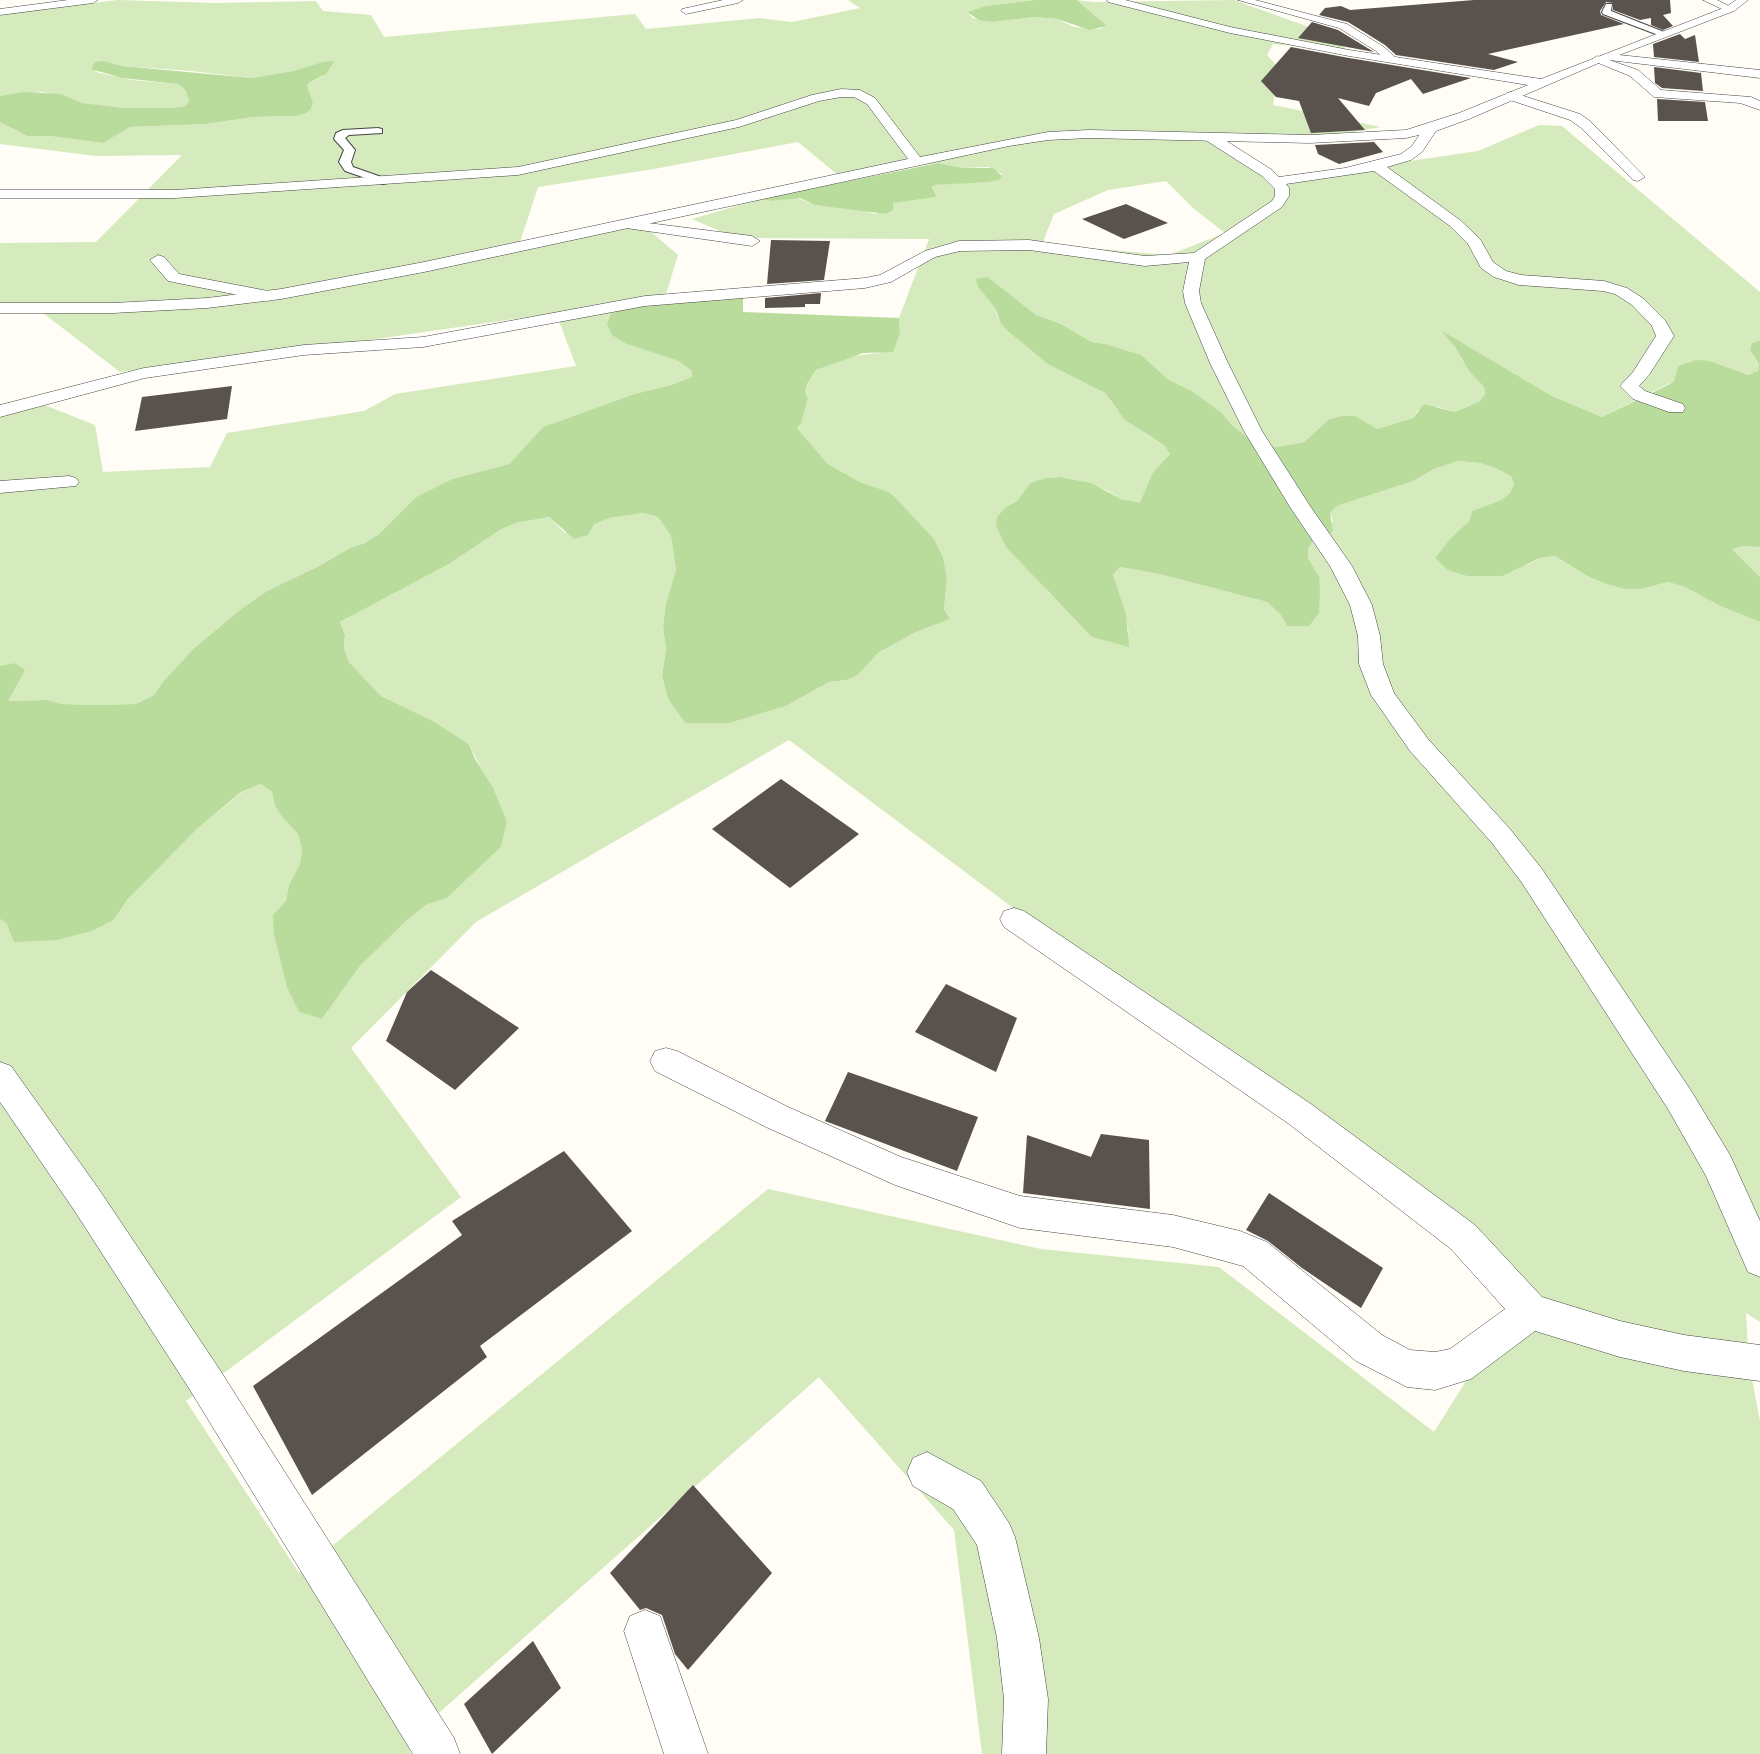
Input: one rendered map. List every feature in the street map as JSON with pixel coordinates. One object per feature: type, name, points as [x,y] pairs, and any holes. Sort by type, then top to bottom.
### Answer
[{"type":"street","points":[[0,12],[93,0]]},
{"type":"street","points":[[686,11],[738,0]]},
{"type":"street","points":[[1112,0],[1230,30],[1542,83]]},
{"type":"street","points":[[1243,0],[1271,9],[1343,26],[1390,58]]},
{"type":"street","points":[[1708,0],[1730,9]]},
{"type":"street","points":[[0,308],[113,308],[207,303],[268,296],[359,280],[1048,136],[1089,134],[1212,138],[1406,134],[1431,128],[1602,58],[1730,9],[1743,0]]},
{"type":"street","points":[[1602,58],[1760,74]]},
{"type":"street","points":[[1602,58],[1627,70],[1658,94],[1740,99],[1751,101],[1760,106]]},
{"type":"street","points":[[0,194],[175,194],[302,184],[500,173],[533,168],[739,123],[809,100],[841,93],[856,93],[871,101],[917,162]]},
{"type":"street","points":[[1511,96],[1575,116],[1638,177]]},
{"type":"street","points":[[1277,181],[1377,166],[1406,157],[1417,149],[1431,128]]},
{"type":"street","points":[[0,411],[154,372],[304,350],[423,342],[652,300],[864,283],[884,279],[930,254],[959,246],[991,244],[1029,245],[1145,261],[1198,257],[1277,204],[1282,196],[1282,188],[1277,181],[1212,138]]},
{"type":"street","points":[[1377,166],[1455,223],[1475,242],[1487,265],[1500,274],[1519,280],[1604,286],[1621,291],[1638,302],[1659,324],[1665,336],[1640,375],[1629,386],[1639,395],[1676,408]]},
{"type":"street","points":[[624,224],[752,241]]},
{"type":"street","points":[[1198,257],[1191,290],[1193,304],[1219,363],[1254,431],[1300,507],[1341,566],[1361,604],[1369,636],[1371,664],[1383,695],[1418,745],[1502,836],[1532,876],[1679,1099],[1718,1166],[1760,1260]]},
{"type":"street","points":[[158,260],[174,278],[268,296]]},
{"type":"street","points":[[0,487],[69,482]]},
{"type":"street","points":[[1014,919],[1300,1114],[1463,1237],[1531,1312],[1620,1339],[1684,1353],[1760,1363]]},
{"type":"street","points":[[666,1061],[777,1117],[895,1170],[1020,1212],[1173,1231],[1247,1251],[1270,1266],[1369,1348],[1407,1368],[1436,1371],[1458,1366],[1531,1312]]},
{"type":"street","points":[[0,1076],[86,1199],[203,1377],[438,1754]]},
{"type":"street","points":[[927,1472],[966,1495],[996,1537],[1018,1638],[1026,1699],[1026,1746],[1024,1754]]},
{"type":"street","points":[[645,1631],[686,1754]]},
{"type":"lane","points":[[1609,6],[1606,12],[1664,34]]},
{"type":"lane","points":[[378,131],[347,132],[340,135],[339,139],[350,150],[346,159],[347,166],[383,181]]},
{"type":"green space","points":[[118,0],[215,3],[316,1],[323,11],[371,15],[384,37],[635,14],[646,29],[759,18],[792,22],[860,8],[848,0],[1034,0],[985,6],[967,12],[973,18],[992,22],[1035,17],[1057,19],[1074,27],[1099,29],[1107,26],[1077,0],[1093,2],[1234,0],[1328,34],[1348,51],[1273,44],[1267,55],[1278,67],[1273,105],[1381,127],[1311,139],[1221,140],[1281,180],[1478,151],[1539,125],[1562,126],[1760,292],[1760,340],[1752,343],[1753,356],[1759,364],[1758,371],[1750,375],[1710,361],[1678,366],[1674,381],[1602,417],[1552,396],[1443,331],[1469,371],[1484,387],[1485,394],[1480,401],[1455,412],[1439,407],[1418,410],[1413,418],[1377,429],[1367,424],[1328,420],[1304,442],[1277,447],[1257,443],[1247,437],[1232,425],[1221,412],[1192,391],[1169,380],[1141,355],[1106,344],[1092,342],[1059,323],[1036,315],[988,277],[978,287],[995,308],[997,316],[1062,370],[1105,393],[1117,410],[1144,433],[1165,446],[1170,454],[1153,472],[1141,504],[1121,499],[1106,490],[1078,480],[1061,477],[1045,478],[1030,483],[1017,501],[1006,507],[1042,583],[1050,594],[1129,633],[1113,575],[1120,567],[1159,574],[1267,602],[1280,614],[1287,626],[1319,576],[1308,558],[1308,549],[1313,541],[1326,536],[1333,521],[1330,513],[1337,506],[1413,481],[1434,469],[1459,461],[1480,463],[1495,468],[1511,476],[1514,484],[1510,493],[1501,500],[1472,511],[1469,521],[1449,540],[1435,558],[1467,576],[1484,575],[1529,564],[1540,558],[1555,556],[1589,577],[1606,584],[1624,589],[1641,589],[1668,582],[1685,587],[1720,606],[1760,622],[1760,1322],[1746,1313],[1749,1363],[1760,1421],[1760,1754],[982,1754],[954,1530],[819,1377],[407,1741],[411,1754],[0,1754],[0,919],[7,924],[58,940],[92,931],[114,920],[127,900],[197,829],[242,792],[261,784],[272,792],[275,806],[282,817],[298,834],[302,849],[300,864],[289,885],[286,901],[274,935],[287,988],[299,1012],[322,1019],[360,966],[405,922],[426,905],[447,898],[501,847],[507,822],[469,744],[433,721],[381,696],[349,662],[344,648],[345,635],[340,622],[449,564],[500,530],[516,523],[549,517],[565,533],[610,518],[643,513],[658,517],[671,536],[676,570],[666,603],[663,627],[666,649],[662,676],[668,699],[685,723],[728,723],[786,706],[829,682],[847,680],[859,674],[878,653],[916,632],[950,619],[944,609],[947,578],[943,557],[934,539],[889,492],[860,482],[828,464],[797,428],[808,398],[805,392],[807,384],[816,370],[852,356],[879,353],[900,333],[899,318],[929,239],[736,238],[692,219],[760,199],[772,201],[795,197],[815,205],[858,209],[875,214],[893,208],[892,203],[937,197],[932,186],[935,185],[999,180],[1002,174],[988,167],[964,168],[938,163],[839,176],[798,142],[654,169],[538,187],[518,248],[642,224],[678,255],[666,294],[627,344],[679,360],[692,371],[692,377],[671,385],[634,394],[543,427],[509,464],[452,479],[416,497],[379,534],[365,543],[350,548],[319,566],[267,591],[241,609],[192,650],[163,682],[154,695],[136,704],[62,704],[47,700],[7,701],[15,688],[14,663],[0,666],[0,413],[42,404],[95,425],[103,472],[210,467],[227,433],[364,411],[395,394],[576,366],[556,313],[362,341],[120,372],[39,310],[0,308],[0,243],[96,242],[182,155],[96,156],[0,144],[0,122],[27,136],[49,136],[103,143],[130,127],[206,124],[254,117],[297,116],[311,109],[313,102],[307,86],[309,83],[322,77],[331,66],[332,61],[293,71],[252,78],[122,66],[104,61],[95,72],[132,80],[178,84],[186,91],[189,102],[185,106],[171,108],[111,108],[82,103],[43,92],[0,96],[0,14]],"holes":[[[1166,181],[1193,208],[1225,233],[1169,255],[1042,244],[1054,214],[1108,190]],[[789,740],[1523,1290],[1434,1432],[1219,1267],[1041,1249],[768,1189],[299,1573],[186,1401],[461,1197],[351,1048],[476,922]]]},
{"type":"green space","points":[[1034,0],[1077,0],[1107,26],[1090,30],[1057,19],[1035,17],[992,22],[979,20],[967,12],[985,6]]},
{"type":"green space","points":[[104,61],[122,66],[252,78],[293,71],[323,62],[333,61],[333,63],[326,74],[309,83],[307,86],[313,102],[311,109],[297,116],[254,117],[206,124],[130,127],[103,143],[49,136],[27,136],[0,122],[0,96],[23,92],[61,94],[82,103],[122,108],[171,108],[185,106],[189,102],[186,91],[178,84],[122,78],[91,69],[95,62]]},
{"type":"green space","points":[[938,163],[964,168],[993,168],[1002,176],[999,180],[987,182],[935,185],[932,187],[937,197],[893,203],[893,210],[886,214],[815,205],[800,198],[772,201],[760,199]]},
{"type":"green space","points":[[988,277],[1036,315],[1059,323],[1092,342],[1106,344],[1141,355],[1169,380],[1192,391],[1221,412],[1232,425],[1247,437],[1257,443],[1277,447],[1304,442],[1328,420],[1342,416],[1355,416],[1377,429],[1413,418],[1424,404],[1455,412],[1480,401],[1485,394],[1484,387],[1469,371],[1455,347],[1441,330],[1552,396],[1602,417],[1666,386],[1674,381],[1678,366],[1697,360],[1710,361],[1749,375],[1758,371],[1759,364],[1750,350],[1752,343],[1760,340],[1760,547],[1744,546],[1732,549],[1760,577],[1760,622],[1720,606],[1685,587],[1668,582],[1641,589],[1624,589],[1606,584],[1589,577],[1555,556],[1540,558],[1502,576],[1467,576],[1448,570],[1435,558],[1449,540],[1469,521],[1472,511],[1501,500],[1510,493],[1514,484],[1511,476],[1495,468],[1480,463],[1459,461],[1434,469],[1413,481],[1337,506],[1330,513],[1333,531],[1313,541],[1308,549],[1308,558],[1319,576],[1320,590],[1319,613],[1309,626],[1287,626],[1280,614],[1267,602],[1159,574],[1120,567],[1113,575],[1126,615],[1129,647],[1092,637],[1006,547],[996,526],[997,517],[1006,507],[1017,501],[1030,483],[1045,478],[1061,477],[1091,483],[1121,499],[1140,503],[1153,472],[1170,454],[1165,446],[1125,420],[1105,393],[1048,364],[1008,331],[1001,323],[995,308],[978,287],[976,279]]},
{"type":"green space","points":[[743,294],[743,312],[899,318],[900,333],[893,352],[863,353],[816,370],[807,384],[805,392],[808,398],[801,423],[797,428],[828,464],[860,482],[889,492],[934,539],[943,557],[947,578],[944,609],[950,619],[916,632],[878,653],[859,674],[847,680],[829,682],[786,706],[729,723],[685,723],[668,699],[662,676],[666,649],[663,627],[666,603],[676,570],[671,536],[658,517],[643,513],[610,518],[594,524],[588,535],[574,539],[549,517],[516,523],[500,530],[449,564],[340,622],[345,635],[344,648],[349,662],[381,696],[433,721],[469,744],[475,759],[493,788],[507,822],[501,847],[447,898],[426,905],[405,922],[360,966],[322,1019],[299,1012],[287,988],[274,935],[273,915],[286,901],[289,885],[300,864],[302,849],[298,834],[282,817],[275,806],[272,792],[261,784],[241,792],[197,829],[127,900],[114,920],[92,931],[58,940],[14,942],[7,924],[0,919],[0,666],[14,663],[25,670],[8,701],[47,700],[62,704],[96,705],[136,704],[154,695],[163,682],[192,650],[241,609],[267,591],[319,566],[350,548],[365,543],[379,534],[416,497],[452,479],[509,464],[543,427],[634,394],[671,385],[692,377],[692,371],[679,361],[627,344],[612,335],[607,324],[611,314],[623,309]]},
{"type":"green space","points":[[1744,546],[1760,547],[1760,577],[1732,549]]},
{"type":"building","points":[[1474,0],[1670,0],[1671,13],[1663,15],[1673,26],[1663,30],[1651,25],[1651,18],[1640,20],[1613,10],[1613,3],[1606,2],[1600,11],[1601,15],[1624,24],[1488,54],[1518,62],[1494,70],[1396,55],[1385,45],[1348,22],[1319,15],[1325,8],[1341,6],[1350,10]]},
{"type":"building","points":[[1312,22],[1338,30],[1374,52],[1298,38]]},
{"type":"building","points":[[1680,34],[1685,39],[1695,35],[1699,62],[1654,57],[1653,44]]},
{"type":"building","points":[[1291,47],[1471,78],[1423,94],[1411,79],[1376,93],[1369,106],[1338,98],[1365,130],[1311,133],[1299,101],[1276,97],[1261,81]]},
{"type":"building","points":[[1654,67],[1701,73],[1703,91],[1662,88],[1655,83]]},
{"type":"building","points":[[1657,99],[1705,102],[1708,121],[1658,121]]},
{"type":"building","points":[[1374,142],[1383,152],[1339,164],[1318,154],[1315,145]]},
{"type":"building","points":[[1126,204],[1168,223],[1124,239],[1082,219]]},
{"type":"building","points":[[771,240],[830,241],[824,280],[767,284]]},
{"type":"building","points":[[821,293],[820,304],[805,304],[805,307],[765,308],[765,298]]},
{"type":"building","points":[[232,386],[227,419],[135,431],[142,397]]},
{"type":"building","points":[[781,779],[859,834],[790,888],[712,829]]},
{"type":"building","points":[[431,970],[519,1028],[455,1090],[386,1041],[407,992]]},
{"type":"building","points":[[946,984],[1017,1018],[996,1072],[915,1032]]},
{"type":"building","points":[[848,1072],[978,1117],[957,1171],[825,1121]]},
{"type":"building","points":[[1101,1134],[1149,1140],[1150,1209],[1023,1193],[1027,1135],[1091,1157]]},
{"type":"building","points":[[564,1151],[632,1231],[480,1346],[487,1357],[312,1495],[253,1386],[462,1235],[452,1221]]},
{"type":"building","points":[[1269,1193],[1383,1268],[1361,1308],[1302,1268],[1268,1241],[1246,1230]]},
{"type":"building","points":[[693,1485],[772,1573],[688,1670],[675,1654],[662,1615],[646,1608],[640,1610],[610,1573]]},
{"type":"building","points":[[533,1641],[561,1688],[492,1754],[464,1704]]}]
